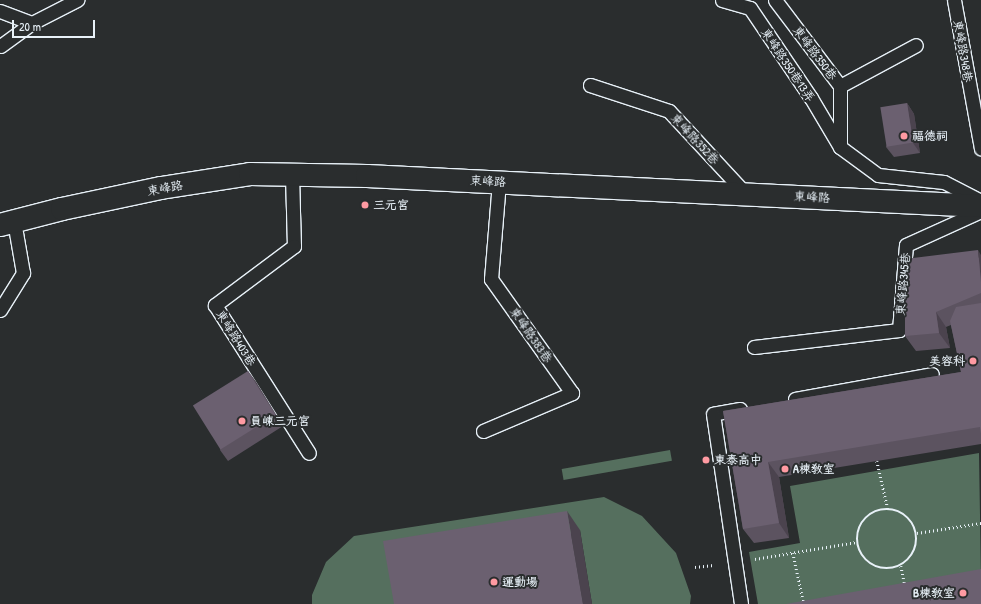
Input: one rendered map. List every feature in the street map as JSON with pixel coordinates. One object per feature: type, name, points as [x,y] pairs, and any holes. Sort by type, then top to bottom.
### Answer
[{"type":"main road","name":"東峰路","points":[[7,223],[161,188],[250,174],[499,182],[745,193],[981,206]]},
{"type":"lane","points":[[0,46],[32,23],[77,0]]},
{"type":"lane","name":"東峰路350巷13弄","points":[[722,0],[750,8],[811,98],[840,148]]},
{"type":"lane","name":"東峰路350巷","points":[[775,0],[840,86],[840,148]]},
{"type":"lane","name":"東峰路348巷","points":[[954,0],[981,150]]},
{"type":"lane","points":[[0,11],[32,23]]},
{"type":"lane","points":[[840,86],[916,45]]},
{"type":"lane","name":"東峰路352巷","points":[[590,85],[669,111],[745,193]]},
{"type":"lane","points":[[840,148],[878,176],[944,182],[981,201]]},
{"type":"lane","name":"東峰路403巷","points":[[292,175],[294,246],[215,305],[309,454]]},
{"type":"lane","name":"東峰路383巷","points":[[483,431],[572,393],[491,279],[499,182]]},
{"type":"lane","name":"東峰路345巷","points":[[754,346],[899,330],[906,245],[981,211]]},
{"type":"lane","points":[[0,310],[23,273],[7,223]]},
{"type":"lane","points":[[783,401],[932,374]]},
{"type":"lane","points":[[741,604],[713,414],[752,407]]},
{"type":"path","points":[[878,461],[888,509]]},
{"type":"path","points":[[888,509],[906,516],[917,533],[914,552],[901,566],[892,569],[873,566],[860,552],[857,542],[861,523],[877,510],[888,509]]},
{"type":"path","points":[[917,533],[981,523]]},
{"type":"path","points":[[734,562],[857,542]]},
{"type":"path","points":[[793,553],[804,604]]},
{"type":"path","points":[[901,566],[906,592]]},
{"type":"green space","points":[[670,450],[672,461],[564,480],[562,469]]},
{"type":"green space","points":[[979,453],[981,578],[834,604],[758,604],[749,552],[800,543],[790,486]]},
{"type":"green space","points":[[604,497],[642,516],[676,553],[691,596],[690,604],[592,604],[580,530],[403,604],[312,604],[312,595],[326,562],[354,536]]},
{"type":"building","points":[[907,103],[913,143],[887,147],[880,107]]},
{"type":"building","points":[[978,250],[981,293],[936,312],[939,333],[905,336],[905,259]]},
{"type":"building","name":"A棟教室","points":[[981,303],[981,434],[980,427],[768,462],[779,523],[743,529],[723,411],[961,372],[950,321],[956,307]]},
{"type":"building","name":"員崠三元宮","points":[[248,371],[276,415],[220,450],[193,405]]},
{"type":"building","name":"運動場","points":[[567,511],[583,604],[394,604],[383,541]]},
{"type":"building","points":[[981,569],[981,604],[786,604]]},
{"type":"place","name":"福德祠","points":[[904,136]]},
{"type":"place","name":"三元宮","points":[[365,205]]},
{"type":"place","name":"美容科","points":[[973,361]]},
{"type":"place","name":"員崠三元宮","points":[[242,421]]},
{"type":"place","name":"東泰高中","points":[[706,460]]},
{"type":"place","name":"A棟教室","points":[[785,469]]},
{"type":"place","name":"運動場","points":[[494,582]]},
{"type":"place","name":"B棟教室","points":[[963,593]]}]
